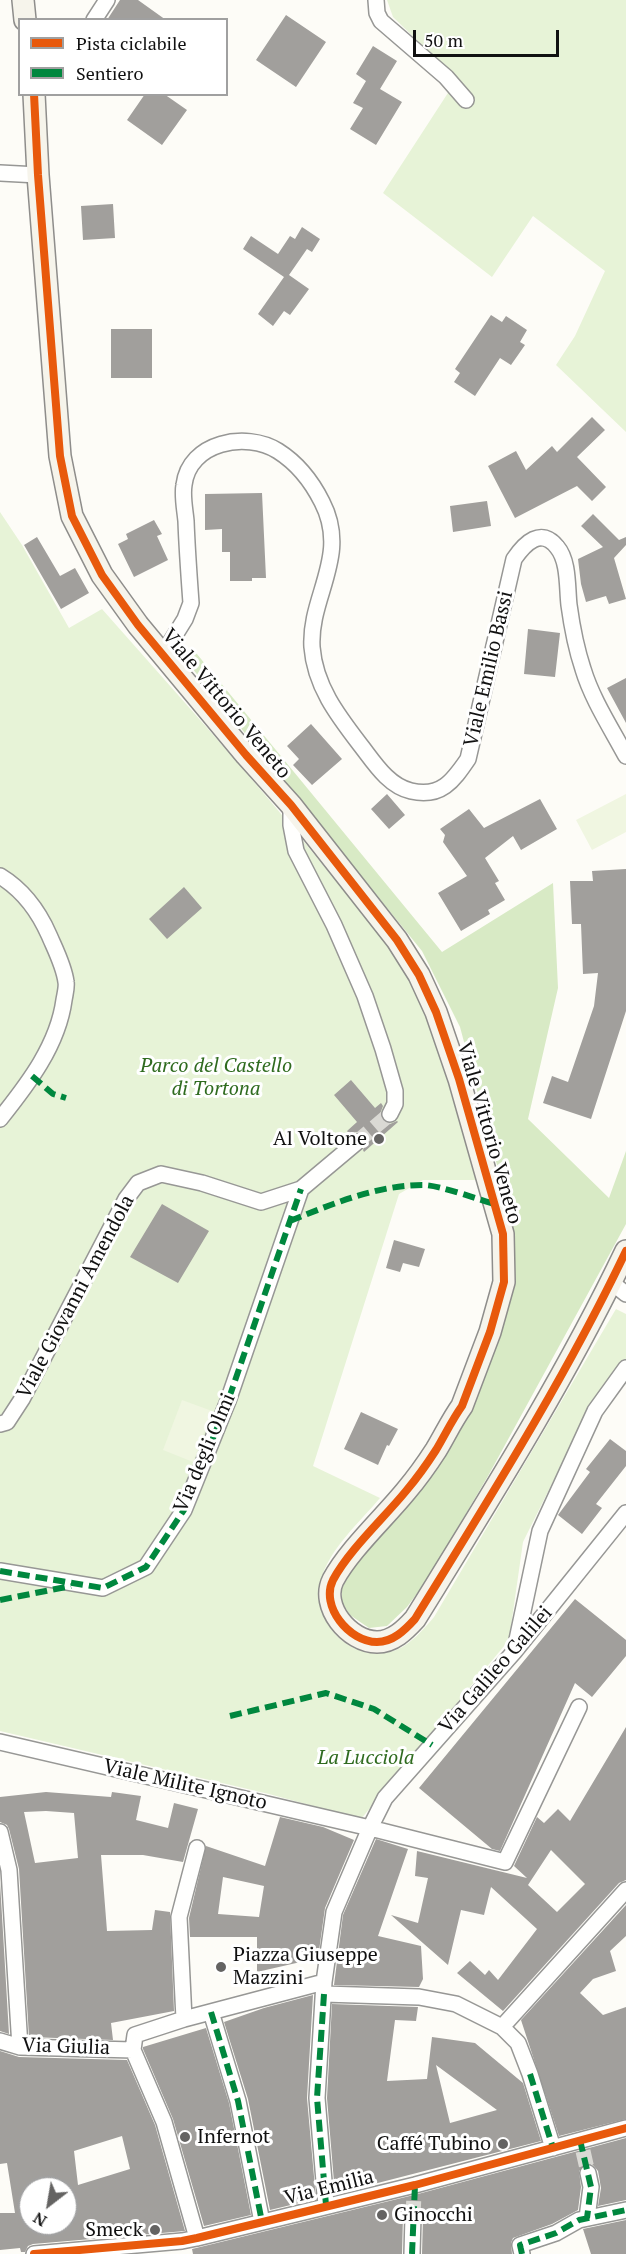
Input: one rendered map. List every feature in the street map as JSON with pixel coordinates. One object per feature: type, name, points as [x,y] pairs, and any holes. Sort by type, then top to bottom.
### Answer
[{"type":"street","points":[[23,0],[25,18]]},
{"type":"street","points":[[95,18],[107,0]]},
{"type":"street","points":[[376,0],[377,13],[381,21],[446,77],[466,100]]},
{"type":"street","points":[[0,173],[38,175],[38,99]]},
{"type":"street","name":"Viale Vittorio Veneto","points":[[38,175],[60,456],[72,516],[102,575],[162,656],[291,805],[397,940],[419,975],[436,1012],[459,1079],[503,1233],[504,1282],[490,1332],[462,1406],[454,1416],[436,1450],[358,1546],[332,1582],[331,1604],[344,1628],[367,1641],[378,1642],[390,1639],[405,1630],[415,1619],[619,1288],[626,1251]]},
{"type":"street","name":"Viale Emilio Bassi","points":[[162,656],[185,619],[191,603],[184,484],[192,463],[208,449],[232,441],[255,442],[278,451],[304,472],[323,503],[332,533],[330,564],[314,620],[312,647],[320,684],[338,716],[382,774],[406,790],[426,794],[452,783],[468,759],[514,559],[523,546],[535,538],[547,538],[558,547],[564,558],[572,626],[583,670],[626,756]]},
{"type":"street","points":[[291,805],[291,825],[296,851],[334,925],[364,996],[383,1049],[395,1091],[395,1104],[390,1114]]},
{"type":"street","points":[[0,876],[27,897],[44,923],[67,983],[61,1021],[42,1061],[19,1096],[0,1119]]},
{"type":"street","points":[[301,1189],[357,1142]]},
{"type":"street","name":"Viale Giovanni Amendola","points":[[0,1424],[7,1422],[22,1399],[126,1199],[138,1184],[161,1174],[202,1183],[261,1202],[301,1189]]},
{"type":"street","name":"Via degli Olmi","points":[[0,1571],[103,1588],[146,1567],[184,1510],[228,1401],[301,1189]]},
{"type":"street","points":[[514,1653],[540,1531],[595,1411],[626,1368]]},
{"type":"street","name":"Via Galileo Galilei","points":[[326,2205],[317,2098],[324,1988],[334,1912],[370,1828],[385,1798],[514,1653],[626,1513]]},
{"type":"street","name":"Viale Milite Ignoto","points":[[0,1742],[370,1828],[505,1863],[579,1707]]},
{"type":"street","points":[[0,1832],[9,1870],[21,2047]]},
{"type":"street","points":[[184,2019],[179,1917],[197,1848]]},
{"type":"street","points":[[502,2027],[626,1890]]},
{"type":"street","points":[[188,2244],[164,2122],[133,2050],[135,2035],[184,2019],[266,1998],[324,1988],[419,1997],[456,2004],[502,2027],[518,2043],[553,2148]]},
{"type":"street","points":[[211,2012],[238,2101],[262,2222]]},
{"type":"street","name":"Via Giulia","points":[[0,2041],[21,2047],[133,2050]]},
{"type":"street","name":"Via Emilia","points":[[34,2254],[188,2244],[326,2205],[414,2190],[553,2148],[582,2146],[626,2128]]},
{"type":"street","points":[[587,2218],[591,2187],[588,2173]]},
{"type":"street","points":[[522,2254],[520,2245],[556,2233],[579,2220],[626,2210]]},
{"type":"street","points":[[412,2254],[413,2216]]},
{"type":"green space","points":[[387,0],[626,0],[626,432],[556,365],[575,336],[605,271],[533,216],[492,277],[383,193],[457,79],[393,17]]},
{"type":"green space","name":"Parco del Castello di Tortona","points":[[0,512],[22,545],[69,628],[102,609],[300,836],[363,913],[386,942],[416,989],[427,1011],[444,1058],[476,1180],[423,1180],[399,1194],[313,1466],[380,1498],[338,1547],[321,1580],[319,1596],[322,1611],[338,1637],[350,1646],[365,1652],[380,1653],[396,1650],[426,1627],[616,1309],[626,1314],[626,1360],[589,1409],[523,1542],[509,1640],[361,1819],[269,1794],[0,1731]]},
{"type":"green space","points":[[192,648],[442,952],[553,883],[558,988],[528,1119],[609,1198],[626,1151],[626,1224],[488,1476],[427,1580],[407,1607],[387,1626],[369,1628],[350,1615],[342,1603],[342,1588],[351,1572],[426,1475],[504,1315],[515,1267],[508,1206],[460,1027],[422,951],[183,657]]},
{"type":"green space","points":[[626,794],[626,832],[592,850],[576,820]]},
{"type":"green space","points":[[182,1400],[212,1411],[193,1462],[163,1450]]},
{"type":"building","points":[[120,0],[138,0],[163,18],[108,18]]},
{"type":"building","points":[[286,15],[326,42],[296,87],[256,60]]},
{"type":"building","points":[[373,46],[397,61],[380,89],[402,102],[376,145],[350,129],[363,108],[353,103],[366,81],[356,74]]},
{"type":"building","points":[[144,96],[167,96],[187,110],[162,145],[127,120]]},
{"type":"building","points":[[113,204],[115,238],[83,240],[81,206]]},
{"type":"building","points":[[302,227],[320,239],[312,252],[307,249],[289,275],[309,289],[290,315],[284,311],[273,326],[258,314],[284,277],[243,249],[251,236],[278,254],[290,236],[295,239]]},
{"type":"building","points":[[491,315],[502,322],[506,316],[527,330],[520,342],[525,345],[511,365],[500,358],[475,396],[454,382],[460,373],[455,369]]},
{"type":"building","points":[[111,329],[152,329],[152,378],[111,378]]},
{"type":"building","points":[[592,417],[605,430],[577,457],[606,487],[592,501],[577,486],[515,518],[488,466],[516,451],[526,470],[552,446],[557,452]]},
{"type":"building","points":[[262,493],[266,578],[252,578],[252,581],[230,581],[230,552],[222,552],[222,529],[205,530],[205,494]]},
{"type":"building","points":[[487,501],[491,526],[453,532],[450,506]]},
{"type":"building","points":[[593,514],[619,540],[626,537],[626,545],[614,558],[626,599],[609,604],[606,596],[586,602],[581,584],[578,559],[603,547],[581,526]]},
{"type":"building","points":[[154,520],[162,534],[157,536],[168,560],[134,577],[118,544],[128,539],[126,534]]},
{"type":"building","points":[[37,537],[60,576],[75,568],[89,593],[61,609],[24,545]]},
{"type":"building","points":[[528,629],[560,633],[555,677],[524,674]]},
{"type":"building","points":[[626,678],[626,723],[607,688]]},
{"type":"building","points":[[311,724],[342,759],[312,785],[293,765],[299,759],[287,746]]},
{"type":"building","points":[[387,794],[405,815],[389,829],[371,809]]},
{"type":"building","points":[[540,799],[557,829],[521,850],[513,836],[485,858],[499,881],[495,883],[505,900],[488,910],[490,914],[461,931],[438,893],[467,876],[443,842],[445,835],[440,829],[469,809],[484,828]]},
{"type":"building","points":[[626,869],[626,1011],[591,1119],[543,1103],[552,1076],[568,1082],[594,1006],[598,973],[583,974],[581,924],[572,924],[570,881],[593,881],[592,871]]},
{"type":"building","points":[[184,887],[202,908],[167,939],[149,919]]},
{"type":"building","points":[[351,1080],[375,1108],[381,1103],[383,1106],[380,1114],[382,1120],[390,1124],[398,1122],[364,1152],[367,1141],[364,1135],[356,1132],[350,1135],[347,1131],[357,1122],[334,1095]]},
{"type":"building","points":[[162,1204],[209,1231],[178,1283],[130,1257]]},
{"type":"building","points":[[394,1240],[425,1249],[419,1267],[403,1263],[400,1272],[386,1268]]},
{"type":"building","points":[[361,1412],[398,1429],[389,1446],[387,1445],[378,1465],[344,1449]]},
{"type":"building","points":[[610,1439],[626,1451],[626,1466],[596,1504],[602,1508],[582,1534],[558,1515],[590,1472],[586,1469]]},
{"type":"building","points":[[575,1599],[626,1640],[626,1656],[592,1697],[575,1683],[500,1851],[492,1849],[419,1788]]},
{"type":"building","points":[[626,1727],[626,1880],[619,1883],[503,2011],[457,1973],[470,1961],[485,1975],[489,1970],[498,1980],[537,1929],[491,1887],[484,1915],[461,1910],[448,1965],[391,1915],[418,1923],[428,1878],[415,1876],[417,1851],[527,1878],[514,1866],[537,1817],[544,1823],[558,1809],[570,1821]],"holes":[[[551,1850],[585,1884],[557,1912],[528,1885]]]},
{"type":"building","points":[[46,1792],[111,1797],[112,1792],[141,1796],[136,1820],[168,1828],[174,1803],[198,1809],[183,1862],[143,1855],[101,1855],[107,1931],[152,1930],[155,1910],[170,1912],[174,2011],[111,2023],[113,2040],[29,2037],[19,1869],[9,1829],[7,1825],[0,1822],[0,1797]],"holes":[[[24,1812],[74,1813],[78,1858],[35,1863]]]},
{"type":"building","points":[[280,1817],[323,1827],[354,1840],[325,1908],[318,1958],[257,1972],[257,1937],[190,1937],[189,1918],[206,1846],[265,1866]],"holes":[[[223,1877],[264,1886],[259,1917],[218,1914]]]},
{"type":"building","points":[[376,1839],[408,1849],[378,1936],[421,1946],[423,1979],[419,1987],[334,1985],[343,1915]]},
{"type":"building","points":[[0,1882],[9,2034],[0,2031]]},
{"type":"building","points":[[626,1905],[626,1936],[610,1951],[616,1971],[593,1979],[580,1993],[603,2015],[626,2007],[626,2119],[559,2136],[521,2020]]},
{"type":"building","points":[[313,1995],[307,2098],[316,2199],[270,2210],[248,2099],[224,2022]]},
{"type":"building","points":[[332,2004],[418,2007],[416,2021],[395,2020],[387,2081],[427,2079],[432,2037],[475,2043],[523,2083],[541,2141],[335,2194],[327,2098]],"holes":[[[436,2065],[497,2110],[450,2123]]]},
{"type":"building","points":[[206,2028],[229,2103],[251,2215],[204,2226],[173,2119],[143,2047]]},
{"type":"building","points":[[0,2051],[19,2057],[127,2060],[155,2125],[185,2231],[33,2244],[28,2246],[25,2252],[21,2252],[20,2248],[0,2250],[0,2213],[15,2213],[7,2163],[0,2164]]},
{"type":"building","points":[[626,2138],[626,2200],[598,2206],[601,2188],[598,2171],[592,2164],[585,2164],[579,2171],[581,2187],[578,2210],[552,2224],[513,2238],[512,2254],[422,2254],[423,2216],[419,2208],[413,2206],[405,2210],[403,2215],[402,2254],[193,2254],[192,2249],[418,2194]]},
{"type":"building","points":[[626,2220],[626,2254],[591,2254],[583,2229]]},
{"type":"tunnel","points":[[357,1142],[390,1114]]},
{"type":"tunnel","points":[[583,2151],[588,2173]]},
{"type":"tunnel","points":[[413,2216],[414,2195]]},
{"type":"marked path","points":[[32,1076],[53,1094],[66,1098]]},
{"type":"marked path","points":[[290,1221],[355,1197],[406,1186],[438,1187],[494,1204]]},
{"type":"marked path","points":[[0,1571],[103,1588],[146,1567],[184,1510],[228,1401],[301,1189]]},
{"type":"marked path","points":[[0,1600],[71,1586]]},
{"type":"marked path","points":[[230,1716],[326,1693],[374,1709],[432,1745]]},
{"type":"marked path","points":[[324,1994],[317,2098],[326,2205]]},
{"type":"marked path","points":[[211,2012],[238,2101],[262,2222]]},
{"type":"marked path","points":[[530,2074],[553,2148]]},
{"type":"marked path","points":[[580,2140],[591,2187],[587,2218]]},
{"type":"marked path","points":[[412,2254],[415,2185]]},
{"type":"marked path","points":[[522,2254],[520,2245],[556,2233],[579,2220],[626,2210]]},
{"type":"cycle path","points":[[34,96],[60,456],[72,516],[102,575],[138,625],[246,755],[291,805],[397,940],[419,975],[436,1012],[459,1079],[503,1234],[504,1282],[490,1332],[462,1406],[418,1476],[357,1546],[333,1580],[330,1601],[334,1611],[347,1629],[356,1636],[377,1642],[388,1640],[403,1631],[415,1619],[552,1392],[626,1251]]},
{"type":"cycle path","points":[[34,2254],[197,2238],[415,2185],[626,2128]]},
{"type":"place","name":"Al Voltone","points":[[379,1139]]},
{"type":"place","name":"Piazza Giuseppe Mazzini","points":[[221,1967]]},
{"type":"place","name":"Infernot","points":[[185,2137]]},
{"type":"place","name":"Caffé Tubino","points":[[503,2144]]},
{"type":"place","name":"Ginocchi","points":[[382,2215]]},
{"type":"place","name":"Smeck","points":[[155,2230]]},
{"type":"park label","name":"La Lucciola","points":[[366,1758]]}]
